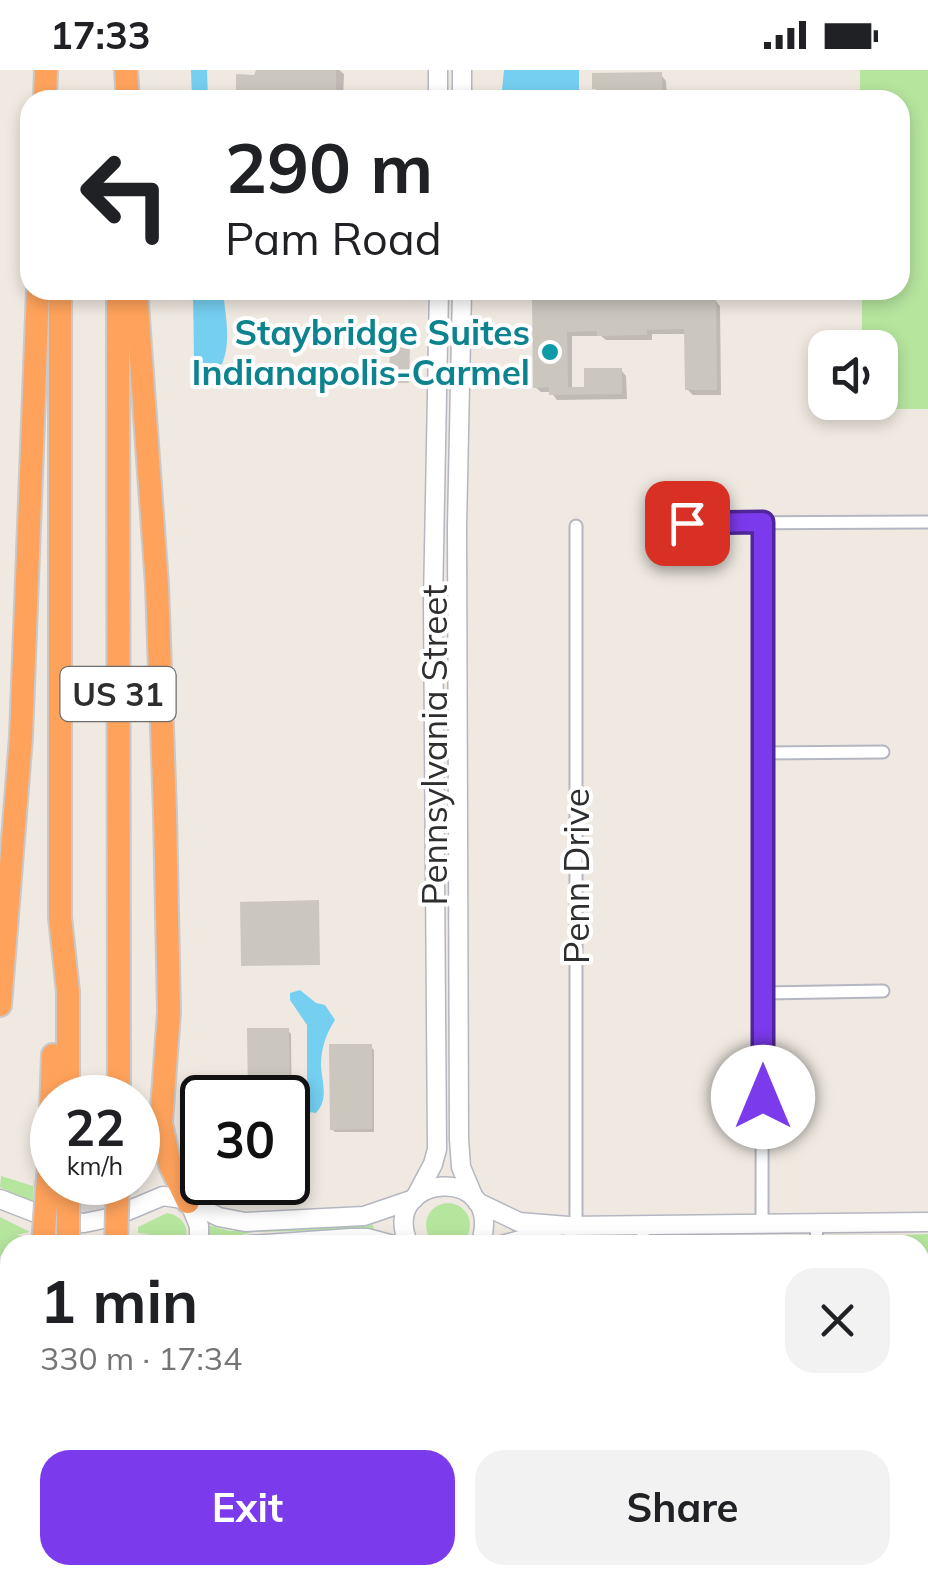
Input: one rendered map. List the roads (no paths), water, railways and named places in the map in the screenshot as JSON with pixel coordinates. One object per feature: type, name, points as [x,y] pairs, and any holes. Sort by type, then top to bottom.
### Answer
[{"type":"highway","points":[[0,1005],[22,719],[38,300]]},
{"type":"highway","name":"US 31","points":[[43,1235],[60,917],[60,300]]},
{"type":"highway","name":"US 31","points":[[118,300],[119,1075]]},
{"type":"highway","points":[[137,300],[157,585],[165,813],[169,1012],[161,1123],[170,1165],[180,1185]]},
{"type":"highway","points":[[60,917],[68,992],[68,1075]]},
{"type":"highway","points":[[68,1205],[68,1235]]},
{"type":"highway","points":[[116,1235],[117,1205]]},
{"type":"main road","name":"Pennsylvania Street","points":[[407,1235],[404,1222],[437,1149],[433,584],[439,300]]},
{"type":"main road","name":"Pennsylvania Street","points":[[462,300],[457,527],[459,1121],[461,1167],[484,1223],[482,1235]]},
{"type":"main road","points":[[194,1205],[230,1220],[364,1216],[442,1185],[458,1187],[519,1222],[572,1226],[928,1222]]},
{"type":"main road","points":[[0,1199],[54,1220],[84,1224],[114,1217],[156,1196],[180,1198]]},
{"type":"main road","points":[[190,1205],[199,1235]]},
{"type":"main road","points":[[539,1235],[572,1226]]},
{"type":"street","points":[[762,1224],[763,522]]},
{"type":"street","points":[[687,523],[928,522]]},
{"type":"street","name":"Penn Drive","points":[[572,1226],[576,526]]},
{"type":"street","points":[[763,753],[883,752]]},
{"type":"street","points":[[764,993],[883,991]]},
{"type":"street","points":[[816,1224],[817,1235]]},
{"type":"street","points":[[643,1226],[643,1235]]},
{"type":"water","points":[[191,70],[207,70],[208,90],[192,90]]},
{"type":"water","points":[[504,70],[579,70],[579,90],[502,90]]},
{"type":"water","points":[[193,300],[224,300],[227,346],[222,364],[211,368],[196,365]]},
{"type":"water","points":[[300,990],[325,1005],[335,1020],[323,1047],[324,1096],[316,1113],[310,1112],[307,1025],[290,1000],[290,993]]},
{"type":"place","name":"Staybridge Suites Indianapolis-Carmel","points":[[550,352]]}]
